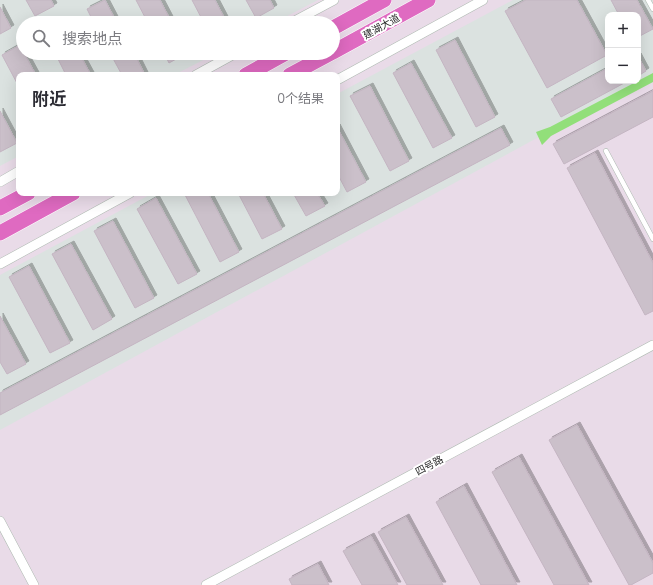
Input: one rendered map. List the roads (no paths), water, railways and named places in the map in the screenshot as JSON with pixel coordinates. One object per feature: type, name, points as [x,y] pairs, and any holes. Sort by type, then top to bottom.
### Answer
[{"type":"main road","points":[[340,24],[384,0]]},
{"type":"main road","name":"建湖大道","points":[[340,48],[428,0]]},
{"type":"main road","points":[[251,72],[273,60]]},
{"type":"main road","name":"建湖大道","points":[[295,72],[317,60]]},
{"type":"main road","points":[[0,208],[22,196]]},
{"type":"main road","points":[[0,233],[68,196]]},
{"type":"street","points":[[304,16],[334,0]]},
{"type":"street","points":[[340,78],[483,0]]},
{"type":"street","points":[[201,72],[223,60]]},
{"type":"street","points":[[0,182],[16,173]]},
{"type":"street","points":[[0,264],[125,196]]},
{"type":"street","name":"四号路","points":[[206,585],[653,345]]},
{"type":"street","points":[[0,521],[34,585]]},
{"type":"lane","points":[[648,0],[653,10]]},
{"type":"lane","points":[[606,151],[653,239]]}]
